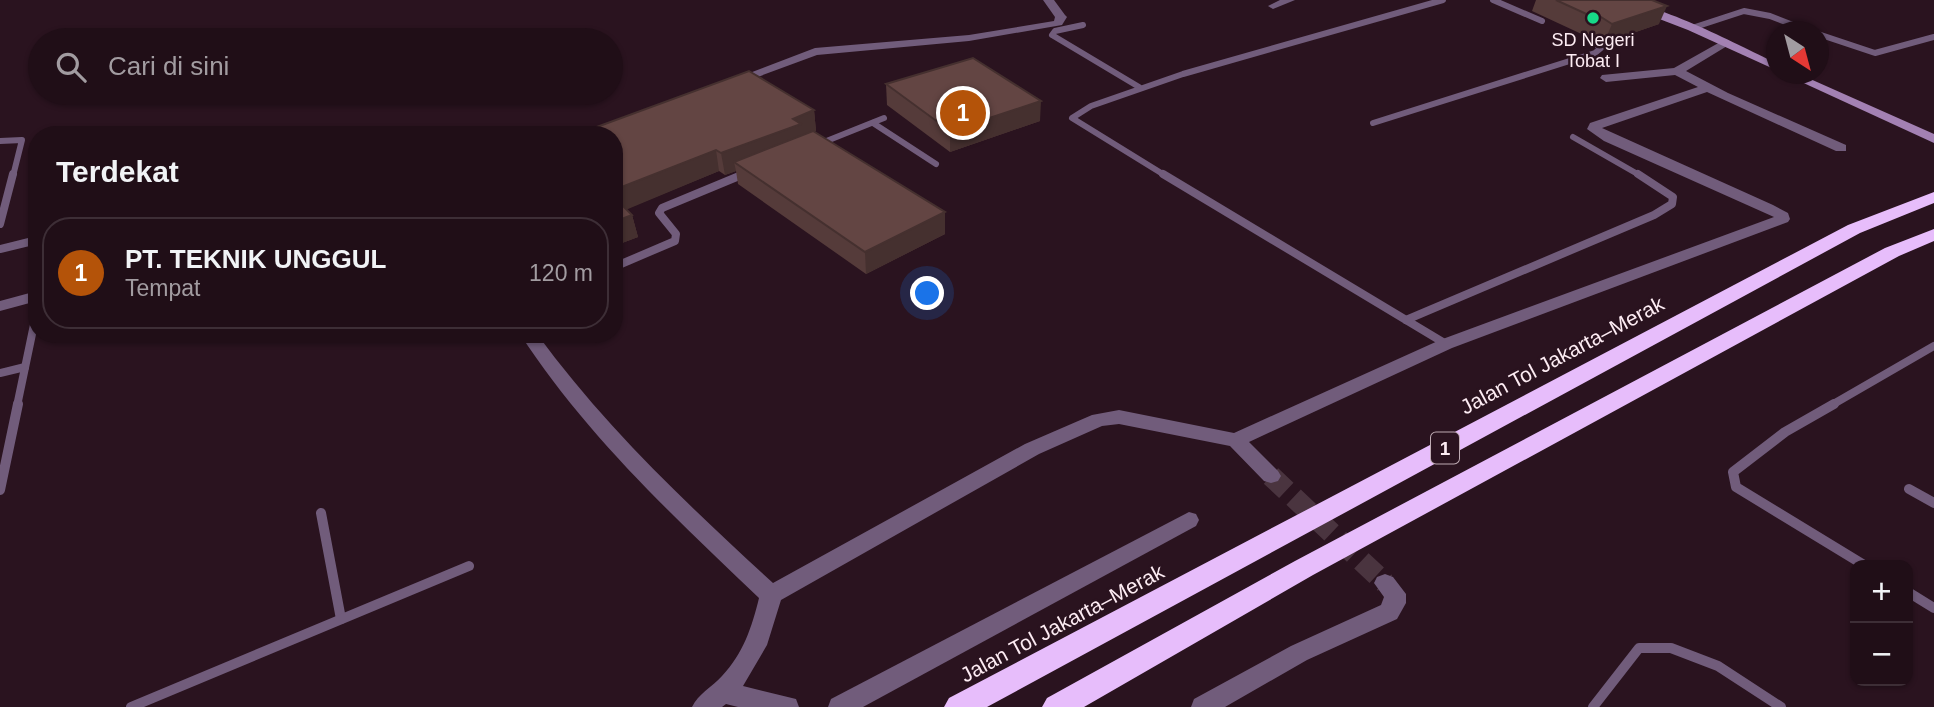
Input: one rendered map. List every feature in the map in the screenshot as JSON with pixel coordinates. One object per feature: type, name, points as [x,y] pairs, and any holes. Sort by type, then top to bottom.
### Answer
[{"type":"highway","name":"Jalan Tol Jakarta–Merak","points":[[959,707],[1854,229],[1934,197]]},
{"type":"highway","name":"1","points":[[1057,707],[1304,568],[1892,252],[1934,234]]},
{"type":"main road","points":[[1615,0],[1692,28],[1766,62]]},
{"type":"main road","points":[[1812,84],[1934,139]]},
{"type":"street","points":[[723,86],[815,52],[969,38],[1058,23],[1061,17],[1048,0]]},
{"type":"street","points":[[1273,6],[1290,0]]},
{"type":"street","points":[[1606,78],[1677,71],[1726,43]]},
{"type":"street","points":[[1677,71],[1707,88],[1841,148]]},
{"type":"street","points":[[1236,440],[1446,344],[1783,219],[1783,216],[1769,208],[1594,129],[1595,126],[1707,88]]},
{"type":"street","points":[[0,306],[28,298]]},
{"type":"street","points":[[534,343],[557,377],[652,483],[771,595]]},
{"type":"street","points":[[704,707],[724,693],[746,668],[761,637],[771,595],[1032,449],[1099,419],[1119,417],[1236,440],[1271,476]]},
{"type":"street","points":[[840,707],[1189,520]]},
{"type":"street","points":[[1203,707],[1299,653],[1389,612],[1395,603],[1395,594],[1385,583]]},
{"type":"street","points":[[724,693],[787,707]]},
{"type":"lane","points":[[1443,0],[1139,87],[1084,107],[1072,118],[1446,344]]},
{"type":"lane","points":[[1493,0],[1542,21]]},
{"type":"lane","points":[[1631,5],[1648,0]]},
{"type":"lane","points":[[1692,28],[1744,11],[1783,21]]},
{"type":"lane","points":[[1083,25],[1055,31],[1052,35],[1139,87]]},
{"type":"lane","points":[[1829,38],[1875,53],[1934,37]]},
{"type":"lane","points":[[1373,124],[1595,53],[1601,48],[1591,41]]},
{"type":"lane","points":[[810,148],[884,118]]},
{"type":"lane","points":[[873,122],[936,164]]},
{"type":"lane","points":[[1406,320],[1654,215],[1672,204],[1673,197],[1666,190],[1573,137]]},
{"type":"lane","points":[[0,141],[22,141],[0,224]]},
{"type":"lane","points":[[623,263],[675,241],[676,234],[659,213],[662,208],[759,168]]},
{"type":"lane","points":[[0,249],[28,242]]},
{"type":"lane","points":[[0,490],[29,343]]},
{"type":"lane","points":[[1856,560],[1736,486],[1733,472],[1785,432],[1934,346]]},
{"type":"lane","points":[[0,373],[24,367]]},
{"type":"lane","points":[[1909,489],[1934,503]]},
{"type":"lane","points":[[321,513],[341,619]]},
{"type":"lane","points":[[131,707],[469,566]]},
{"type":"lane","points":[[1913,595],[1934,608]]},
{"type":"lane","points":[[1593,707],[1639,648],[1671,648],[1718,666],[1781,707]]},
{"type":"building","points":[[1556,0],[1652,0],[1667,6],[1612,24],[1601,17],[1595,18]]},
{"type":"building","points":[[973,58],[1041,101],[950,131],[886,84]]},
{"type":"building","points":[[749,71],[814,110],[793,119],[801,124],[721,153],[716,150],[623,186],[623,126],[599,126]]},
{"type":"building","points":[[813,131],[945,212],[865,252],[734,162]]},
{"type":"building","points":[[623,206],[632,215],[623,218]]},
{"type":"tunnel","points":[[1271,476],[1385,583]]},
{"type":"place","name":"SD Negeri Tobat I","points":[[1593,18]]},
{"type":"place","name":"PT. TEKNIK UNGGUL","points":[[963,113]]}]
